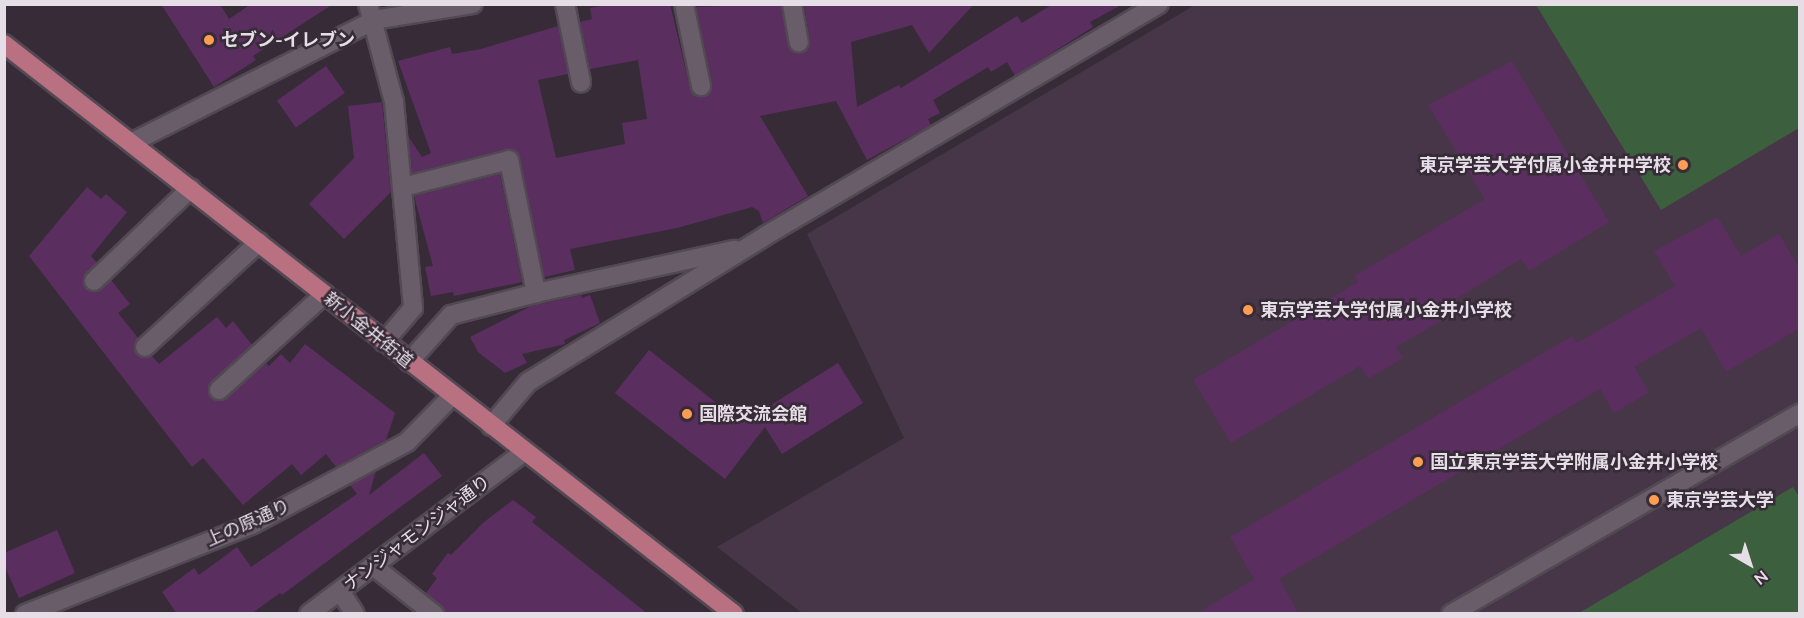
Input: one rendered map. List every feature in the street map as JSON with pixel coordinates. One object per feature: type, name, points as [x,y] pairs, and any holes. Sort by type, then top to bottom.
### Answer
[{"type":"main road","name":"新小金井街道","points":[[4,44],[133,142],[451,397],[734,614]]},
{"type":"street","points":[[133,142],[371,12],[473,4]]},
{"type":"street","points":[[565,4],[581,82]]},
{"type":"street","points":[[684,4],[701,86]]},
{"type":"street","points":[[792,4],[799,42]]},
{"type":"street","points":[[491,426],[528,382],[747,247],[1159,4]]},
{"type":"street","points":[[371,12],[394,102],[413,308],[384,342]]},
{"type":"street","points":[[403,187],[509,160],[536,292]]},
{"type":"street","points":[[94,281],[190,188]]},
{"type":"street","points":[[145,347],[259,242]]},
{"type":"street","points":[[409,362],[451,315],[536,292],[747,247]]},
{"type":"street","points":[[219,390],[325,294]]},
{"type":"street","name":"上の原通り","points":[[25,614],[253,524],[407,442],[451,397]]},
{"type":"street","points":[[1451,614],[1800,413]]},
{"type":"street","name":"ナンジャモンジャ通り","points":[[309,614],[524,452]]},
{"type":"street","points":[[373,566],[434,614]]},
{"type":"street","points":[[340,591],[355,614]]},
{"type":"shaded area","name":"東京学芸大学付属小金井小学校","points":[[1195,5],[1799,5],[1799,613],[802,613],[717,547],[904,438],[807,234]]},
{"type":"green space","points":[[1536,5],[1799,5],[1799,128],[1661,210]]},
{"type":"green space","points":[[1793,487],[1800,498],[1799,613],[1579,613]]},
{"type":"building","points":[[161,4],[220,4],[229,19],[251,4],[333,4],[253,56],[256,60],[214,87]]},
{"type":"building","points":[[611,4],[670,4],[690,88],[703,97],[709,94],[712,84],[696,7],[781,4],[788,45],[800,53],[807,50],[810,41],[804,4],[974,4],[929,53],[912,25],[851,42],[857,107],[899,85],[901,88],[1017,16],[1022,23],[1053,4],[1123,4],[1090,22],[1093,27],[1015,76],[1007,62],[991,72],[988,67],[933,100],[940,113],[928,119],[931,125],[867,160],[836,101],[760,116],[808,196],[763,223],[759,211],[752,207],[677,228],[570,249],[575,270],[544,277],[517,152],[506,149],[412,173],[408,136],[422,157],[431,153],[398,61],[450,47],[452,54],[481,49],[558,26],[568,74],[538,80],[556,158],[625,144],[622,123],[647,119],[638,60],[590,69],[580,22],[592,19],[590,8]]},
{"type":"building","points":[[1512,61],[1609,222],[1529,271],[1521,259],[1456,299],[1462,309],[1396,347],[1403,358],[1368,379],[1360,366],[1231,443],[1193,380],[1358,282],[1354,276],[1485,199],[1428,105]]},
{"type":"building","points":[[326,66],[345,93],[296,127],[277,100]]},
{"type":"building","points":[[382,102],[391,192],[344,239],[309,204],[354,158],[348,106]]},
{"type":"building","points":[[500,174],[522,282],[454,296],[453,292],[431,296],[425,267],[433,266],[414,196]]},
{"type":"building","points":[[87,187],[101,199],[106,194],[127,212],[91,256],[97,263],[86,273],[83,283],[86,289],[96,292],[111,280],[130,304],[118,313],[138,338],[134,344],[137,355],[152,356],[159,364],[217,317],[226,328],[233,321],[252,345],[209,386],[210,397],[221,401],[266,363],[269,366],[281,354],[290,363],[305,344],[395,413],[386,440],[336,467],[326,454],[301,475],[292,464],[243,505],[203,458],[192,467],[29,256]]},
{"type":"building","name":"国立東京学芸大学附属小金井小学校","points":[[1718,217],[1741,256],[1779,234],[1800,269],[1800,328],[1726,372],[1701,328],[1634,367],[1649,392],[1614,413],[1600,389],[1279,579],[1299,614],[1196,614],[1254,579],[1230,537],[1572,336],[1577,343],[1675,286],[1654,251]]},
{"type":"building","points":[[581,295],[582,298],[590,295],[600,323],[564,340],[565,344],[522,354],[527,363],[505,373],[478,352],[470,337],[531,306]]},
{"type":"building","name":"国際交流会館","points":[[649,350],[742,423],[838,363],[863,403],[782,454],[765,427],[725,479],[615,393]]},
{"type":"building","points":[[424,453],[442,476],[282,595],[280,593],[251,614],[177,614],[162,592],[194,568],[199,575],[237,547],[251,567],[357,494],[350,485],[376,471],[369,495]]},
{"type":"building","points":[[513,500],[536,517],[532,522],[648,614],[445,614],[426,593],[437,578],[432,574],[448,553],[451,555],[484,522]]},
{"type":"building","points":[[57,530],[75,573],[19,598],[4,565],[4,553]]},
{"type":"place","name":"セブン-イレブン","points":[[209,40]]},
{"type":"place","name":"東京学芸大学付属小金井中学校","points":[[1683,165]]},
{"type":"place","name":"東京学芸大学付属小金井小学校","points":[[1248,310]]},
{"type":"place","name":"国際交流会館","points":[[687,414]]},
{"type":"place","name":"国立東京学芸大学附属小金井小学校","points":[[1418,462]]},
{"type":"place","name":"東京学芸大学","points":[[1654,500]]}]
